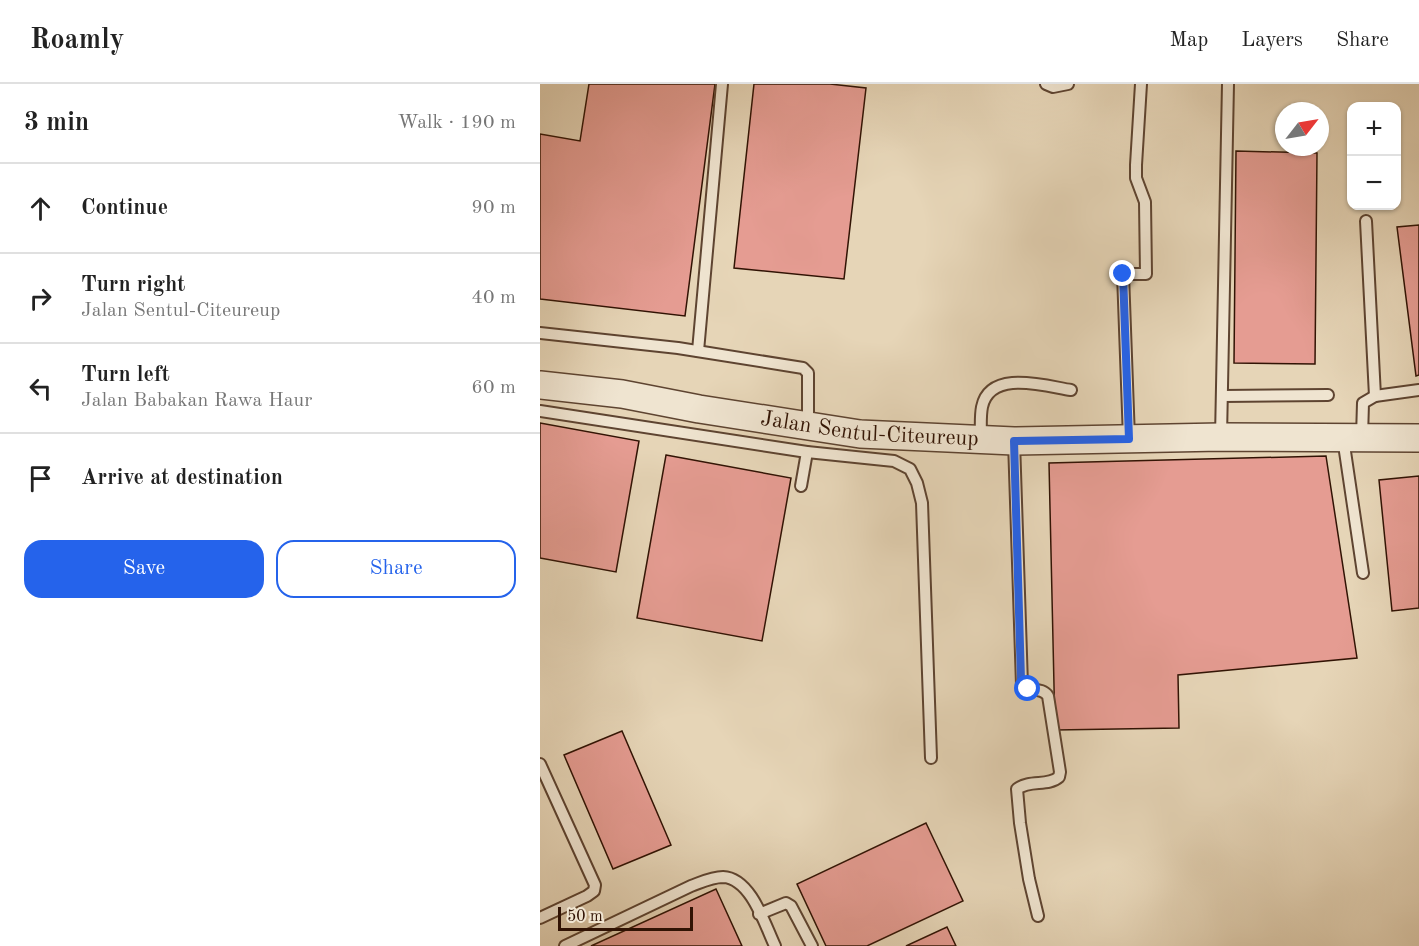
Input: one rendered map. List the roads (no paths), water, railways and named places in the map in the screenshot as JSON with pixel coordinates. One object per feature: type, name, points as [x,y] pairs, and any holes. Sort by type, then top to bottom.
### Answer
[{"type":"street","name":"Jalan Sentul-Citeureup","points":[[540,385],[622,394],[808,439],[834,442],[860,434],[1014,441],[1221,437],[1419,438]]},
{"type":"lane","points":[[698,351],[722,84]]},
{"type":"lane","points":[[1046,84],[1053,87],[1068,84]]},
{"type":"lane","points":[[1129,439],[1123,274],[1146,274],[1145,202],[1136,178],[1142,84]]},
{"type":"lane","points":[[1221,437],[1228,84]]},
{"type":"lane","points":[[1366,221],[1375,396]]},
{"type":"lane","points":[[540,333],[698,351],[806,370],[808,376],[808,439],[801,486]]},
{"type":"lane","points":[[981,440],[982,405],[998,386],[1014,382],[1071,390]]},
{"type":"lane","points":[[1363,573],[1352,437],[1363,403],[1375,396],[1419,390]]},
{"type":"lane","points":[[1223,396],[1328,395]]},
{"type":"lane","points":[[540,411],[808,439]]},
{"type":"lane","points":[[1014,441],[1022,685],[1028,689],[1040,690],[1048,696],[1060,772],[1056,780],[1026,784],[1017,789],[1029,879],[1038,916]]},
{"type":"lane","points":[[834,442],[903,464],[910,469],[917,483],[922,503],[931,758]]},
{"type":"lane","points":[[540,764],[595,885],[594,891],[587,896],[540,918]]},
{"type":"lane","points":[[565,946],[692,886],[719,877],[738,881],[751,896],[774,946]]},
{"type":"lane","points":[[759,914],[779,904],[786,903],[791,906],[812,946]]}]
